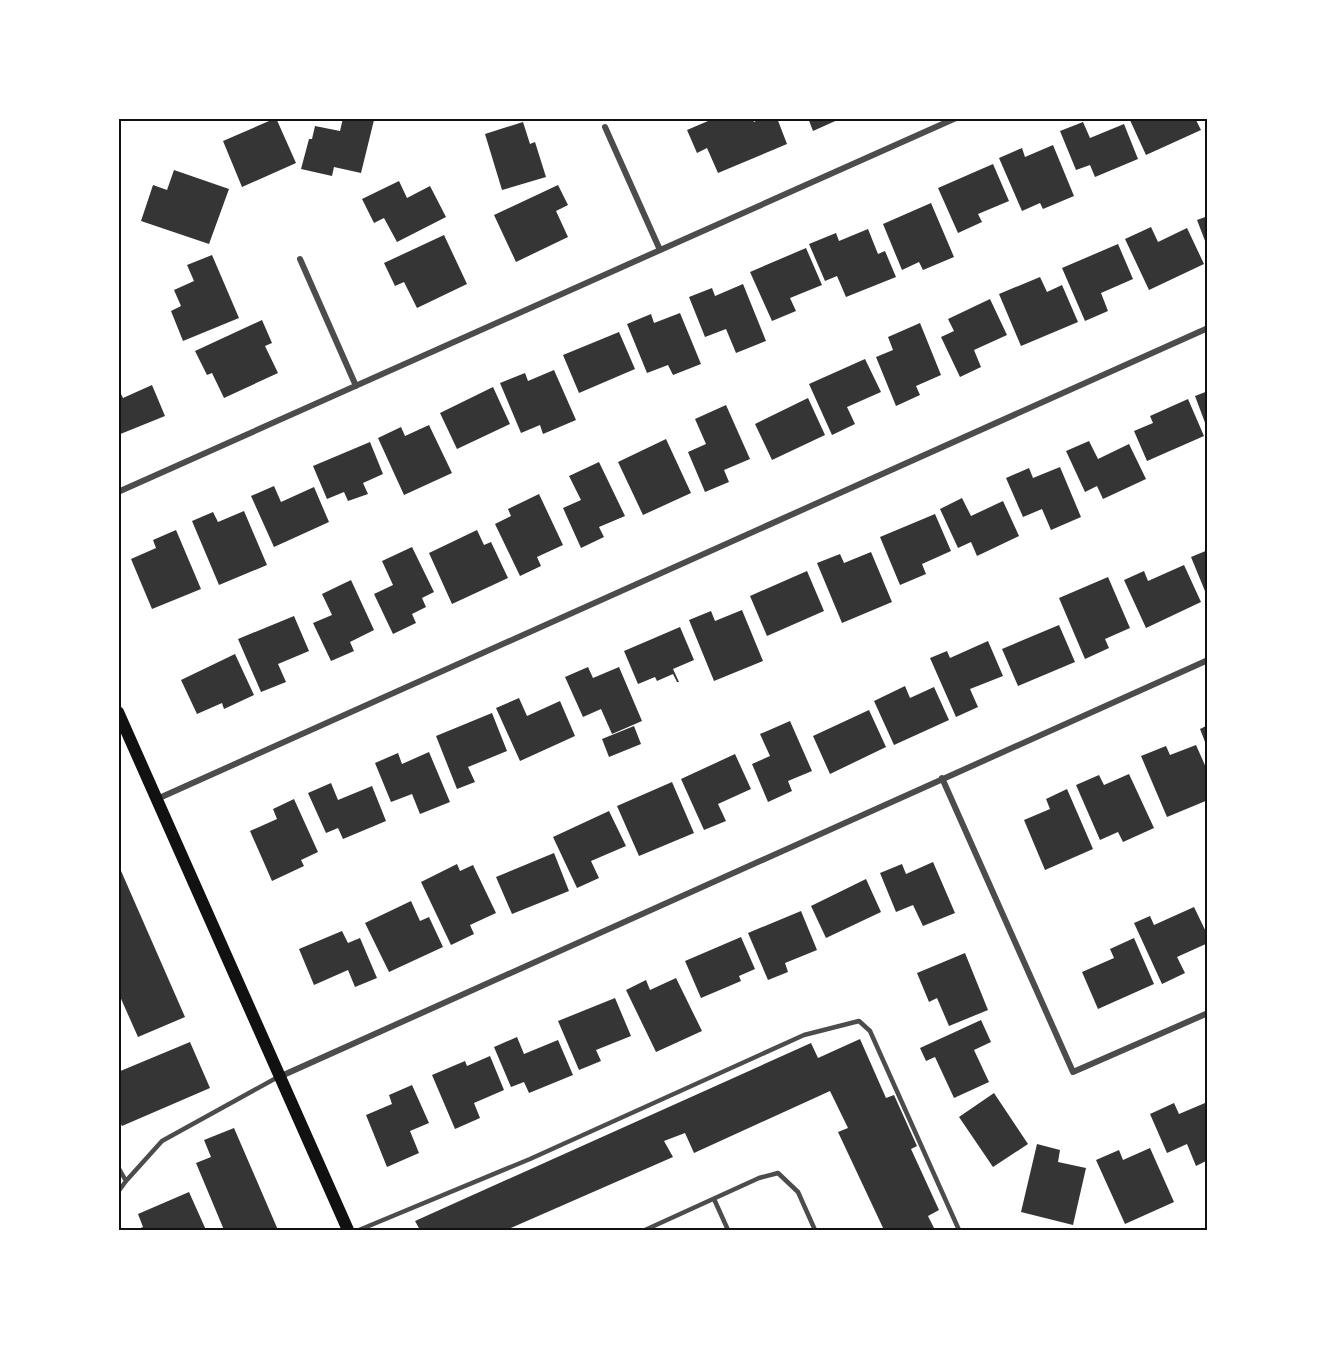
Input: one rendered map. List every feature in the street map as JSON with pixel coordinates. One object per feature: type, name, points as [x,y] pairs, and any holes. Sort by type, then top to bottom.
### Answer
[{"type":"main road","points":[[118,712],[278,1077],[348,1230]]},
{"type":"street","points":[[118,492],[956,118]]},
{"type":"street","points":[[605,127],[660,250]]},
{"type":"street","points":[[300,259],[356,386]]},
{"type":"street","points":[[157,799],[1208,328]]},
{"type":"street","points":[[278,1077],[1208,660]]},
{"type":"street","points":[[942,778],[1073,1072],[1208,1013]]},
{"type":"lane","points":[[359,1230],[530,1159],[804,1035],[859,1021],[870,1031],[959,1230]]},
{"type":"lane","points":[[118,1192],[162,1141],[278,1077]]},
{"type":"lane","points":[[118,1167],[126,1181]]},
{"type":"lane","points":[[645,1230],[759,1178],[778,1173],[798,1192],[815,1230]]},
{"type":"lane","points":[[714,1199],[729,1230]]},
{"type":"building","points":[[276,118],[296,163],[242,187],[223,141]]},
{"type":"building","points":[[343,118],[374,120],[361,173],[334,167],[332,176],[301,169],[315,126],[340,131]]},
{"type":"building","points":[[715,118],[752,118],[754,122],[761,118],[777,118],[787,144],[718,173],[707,148],[697,153],[687,130]]},
{"type":"building","points":[[808,118],[842,118],[813,131]]},
{"type":"building","points":[[1129,118],[1195,118],[1201,130],[1146,155]]},
{"type":"building","points":[[523,122],[530,144],[535,142],[546,177],[502,190],[485,134]]},
{"type":"building","points":[[1083,122],[1090,138],[1124,124],[1138,159],[1095,177],[1090,165],[1076,170],[1060,131]]},
{"type":"building","points":[[1053,145],[1074,196],[1043,209],[1040,203],[1022,211],[999,158],[1022,148],[1025,157]]},
{"type":"building","points":[[993,164],[1009,201],[978,214],[982,222],[958,233],[938,188]]},
{"type":"building","points":[[174,170],[229,189],[209,244],[141,221],[153,185],[167,190]]},
{"type":"building","points":[[399,181],[407,198],[430,186],[446,217],[397,242],[384,218],[374,223],[362,199]]},
{"type":"building","points":[[558,185],[568,205],[556,211],[568,237],[516,262],[494,215]]},
{"type":"building","points":[[931,203],[954,257],[923,270],[919,262],[902,270],[883,224]]},
{"type":"building","points":[[1208,216],[1208,246],[1207,246],[1197,220]]},
{"type":"building","points":[[1151,227],[1158,242],[1187,228],[1204,264],[1149,290],[1125,239]]},
{"type":"building","points":[[868,229],[878,254],[885,251],[896,277],[846,297],[837,276],[825,281],[809,244],[836,233],[839,241]]},
{"type":"building","points":[[444,235],[467,284],[417,308],[404,282],[395,286],[384,263]]},
{"type":"building","points":[[1118,244],[1133,279],[1101,293],[1108,311],[1085,321],[1062,268]]},
{"type":"building","points":[[806,248],[822,285],[790,298],[796,311],[772,321],[750,272]]},
{"type":"building","points":[[212,255],[239,318],[183,341],[171,311],[181,306],[174,290],[194,281],[187,265]]},
{"type":"building","points":[[1040,277],[1047,292],[1062,285],[1078,322],[1021,346],[999,294]]},
{"type":"building","points":[[743,284],[766,341],[736,353],[726,329],[705,337],[689,297],[712,288],[715,296]]},
{"type":"building","points":[[990,299],[1007,335],[974,350],[981,367],[960,377],[941,337],[954,331],[948,319]]},
{"type":"building","points":[[680,313],[701,364],[673,375],[668,365],[647,373],[627,324],[651,314],[654,323]]},
{"type":"building","points":[[262,320],[272,343],[265,346],[278,373],[224,398],[212,373],[207,375],[195,351]]},
{"type":"building","points":[[920,323],[941,375],[916,386],[920,395],[896,406],[876,357],[893,350],[888,337]]},
{"type":"building","points":[[619,332],[635,369],[579,393],[563,355]]},
{"type":"building","points":[[865,359],[881,392],[847,407],[855,424],[832,435],[809,384]]},
{"type":"building","points":[[554,370],[576,420],[543,434],[540,425],[521,433],[500,383],[525,373],[528,381]]},
{"type":"building","points":[[152,385],[165,416],[118,435],[118,388],[123,398]]},
{"type":"building","points":[[493,387],[510,424],[457,449],[440,413]]},
{"type":"building","points":[[1208,391],[1208,427],[1207,428],[1195,396]]},
{"type":"building","points":[[808,398],[825,435],[772,460],[755,424]]},
{"type":"building","points":[[1188,399],[1204,436],[1147,461],[1134,431],[1153,423],[1150,416]]},
{"type":"building","points":[[726,405],[750,459],[724,470],[729,482],[705,492],[688,452],[706,444],[695,419]]},
{"type":"building","points":[[429,425],[452,473],[404,495],[378,438],[401,427],[405,436]]},
{"type":"building","points":[[666,439],[691,493],[643,515],[618,462]]},
{"type":"building","points":[[1089,441],[1098,459],[1129,444],[1146,479],[1103,499],[1097,486],[1085,492],[1066,451]]},
{"type":"building","points":[[370,442],[383,474],[363,483],[368,494],[348,501],[344,492],[327,499],[313,466]]},
{"type":"building","points":[[599,462],[625,516],[599,527],[604,537],[581,548],[563,508],[581,500],[569,476]]},
{"type":"building","points":[[1060,467],[1081,517],[1051,530],[1042,509],[1023,517],[1006,478],[1029,468],[1033,478]]},
{"type":"building","points":[[274,486],[281,502],[314,487],[329,522],[274,547],[251,496]]},
{"type":"building","points":[[539,494],[563,545],[537,557],[541,566],[520,576],[495,524],[511,516],[508,509]]},
{"type":"building","points":[[962,498],[971,516],[1003,501],[1019,536],[977,556],[971,542],[958,548],[940,509]]},
{"type":"building","points":[[244,511],[267,565],[219,585],[192,521],[213,512],[218,522]]},
{"type":"building","points":[[935,514],[951,551],[922,564],[926,574],[900,585],[880,537]]},
{"type":"building","points":[[176,530],[201,589],[152,609],[131,559],[156,548],[153,540]]},
{"type":"building","points":[[477,530],[484,545],[491,542],[508,578],[452,604],[429,553]]},
{"type":"building","points":[[412,547],[434,592],[422,598],[426,607],[412,614],[416,623],[393,634],[374,594],[393,585],[382,561]]},
{"type":"building","points":[[1208,550],[1208,596],[1207,596],[1191,557]]},
{"type":"building","points":[[871,552],[892,602],[842,623],[817,563],[840,554],[844,563]]},
{"type":"building","points":[[1184,565],[1201,602],[1146,628],[1124,580],[1144,571],[1148,581]]},
{"type":"building","points":[[807,571],[824,611],[767,636],[750,596]]},
{"type":"building","points":[[1108,577],[1130,628],[1105,639],[1109,648],[1085,659],[1059,598]]},
{"type":"building","points":[[351,580],[374,630],[350,642],[354,651],[331,661],[313,623],[332,615],[322,594]]},
{"type":"building","points":[[742,610],[763,661],[714,681],[689,620],[711,611],[715,621]]},
{"type":"building","points":[[294,616],[309,651],[278,664],[286,682],[261,692],[238,639]]},
{"type":"building","points":[[1059,625],[1075,662],[1018,686],[1002,649]]},
{"type":"building","points":[[680,627],[694,660],[673,669],[679,682],[673,674],[657,681],[655,677],[638,684],[624,651]]},
{"type":"building","points":[[988,641],[1003,676],[970,689],[978,707],[956,717],[930,658],[947,651],[950,658]]},
{"type":"building","points":[[235,654],[254,695],[224,709],[222,703],[197,714],[181,680]]},
{"type":"building","points":[[588,667],[593,678],[619,667],[642,721],[612,734],[601,709],[583,717],[565,677]]},
{"type":"building","points":[[905,686],[910,698],[934,687],[949,720],[894,745],[874,701]]},
{"type":"building","points":[[519,698],[527,716],[560,701],[575,736],[520,761],[496,708]]},
{"type":"building","points":[[869,710],[886,747],[830,774],[813,736]]},
{"type":"building","points":[[492,713],[507,751],[468,767],[475,782],[457,789],[436,736]]},
{"type":"building","points":[[790,721],[812,771],[788,781],[792,791],[768,802],[752,764],[770,756],[760,734]]},
{"type":"building","points":[[1208,725],[1208,747],[1207,747],[1200,729]]},
{"type":"building","points":[[634,726],[641,744],[609,757],[602,739]]},
{"type":"building","points":[[1196,745],[1208,772],[1208,800],[1167,817],[1141,756],[1166,746],[1170,755]]},
{"type":"building","points":[[429,752],[450,802],[420,814],[412,794],[391,802],[375,763],[398,753],[402,764]]},
{"type":"building","points":[[735,754],[751,789],[718,804],[726,821],[704,830],[681,779]]},
{"type":"building","points":[[1129,774],[1154,828],[1123,842],[1118,832],[1100,840],[1076,785],[1099,775],[1104,785]]},
{"type":"building","points":[[672,782],[694,833],[639,856],[617,806]]},
{"type":"building","points":[[331,783],[338,800],[372,786],[386,821],[343,839],[338,828],[326,833],[308,793]]},
{"type":"building","points":[[1067,789],[1093,849],[1045,870],[1024,820],[1050,809],[1046,799]]},
{"type":"building","points":[[294,799],[318,852],[301,860],[304,866],[272,881],[250,831],[277,819],[273,809]]},
{"type":"building","points":[[609,811],[626,846],[591,861],[599,878],[577,888],[553,837]]},
{"type":"building","points":[[554,853],[569,891],[512,914],[496,877]]},
{"type":"building","points":[[933,862],[955,913],[923,926],[913,905],[896,912],[880,873],[902,864],[906,874]]},
{"type":"building","points":[[118,864],[185,1017],[138,1037],[118,992]]},
{"type":"building","points":[[457,864],[460,871],[473,865],[496,913],[470,925],[474,934],[451,945],[421,882]]},
{"type":"building","points":[[866,879],[881,912],[826,938],[811,906]]},
{"type":"building","points":[[411,901],[420,921],[429,917],[443,947],[389,972],[365,923]]},
{"type":"building","points":[[1194,907],[1208,936],[1208,943],[1177,957],[1185,973],[1162,984],[1134,923],[1150,916],[1154,925]]},
{"type":"building","points":[[801,911],[817,950],[785,963],[788,972],[768,980],[748,933]]},
{"type":"building","points":[[342,931],[348,943],[360,938],[377,978],[355,987],[348,970],[314,985],[299,949]]},
{"type":"building","points":[[741,937],[755,969],[739,976],[741,981],[701,998],[685,961]]},
{"type":"building","points":[[1134,938],[1154,984],[1098,1009],[1082,972],[1114,958],[1110,949]]},
{"type":"building","points":[[965,953],[988,1010],[949,1026],[937,998],[929,1002],[917,973]]},
{"type":"building","points":[[676,978],[702,1031],[656,1052],[626,990],[646,980],[650,990]]},
{"type":"building","points":[[615,998],[631,1036],[596,1050],[601,1061],[579,1070],[558,1021]]},
{"type":"building","points":[[981,1020],[991,1042],[974,1050],[989,1082],[954,1098],[935,1057],[926,1061],[920,1048]]},
{"type":"building","points":[[517,1037],[524,1054],[558,1040],[573,1075],[529,1093],[524,1082],[511,1087],[494,1047]]},
{"type":"building","points":[[860,1039],[886,1098],[894,1095],[917,1146],[911,1149],[939,1210],[928,1216],[935,1230],[884,1230],[838,1132],[848,1128],[830,1091],[694,1153],[685,1133],[664,1141],[673,1157],[506,1230],[420,1230],[415,1221],[811,1043],[818,1058]]},
{"type":"building","points":[[190,1042],[210,1088],[122,1126],[118,1119],[118,1072]]},
{"type":"building","points":[[490,1056],[504,1090],[474,1103],[480,1118],[455,1129],[432,1075],[465,1061],[467,1066]]},
{"type":"building","points":[[412,1085],[429,1123],[410,1131],[419,1153],[387,1167],[366,1115],[392,1104],[389,1095]]},
{"type":"building","points":[[994,1093],[1028,1144],[993,1167],[959,1117]]},
{"type":"building","points":[[1174,1103],[1179,1114],[1205,1103],[1208,1109],[1208,1160],[1196,1166],[1187,1144],[1167,1153],[1150,1114]]},
{"type":"building","points":[[234,1128],[278,1230],[224,1230],[196,1163],[211,1157],[204,1140]]},
{"type":"building","points":[[1037,1144],[1060,1150],[1058,1162],[1086,1168],[1073,1225],[1021,1212]]},
{"type":"building","points":[[1150,1148],[1174,1202],[1125,1224],[1096,1160],[1119,1150],[1123,1160]]},
{"type":"building","points":[[189,1192],[206,1230],[136,1230],[143,1227],[138,1214]]}]
